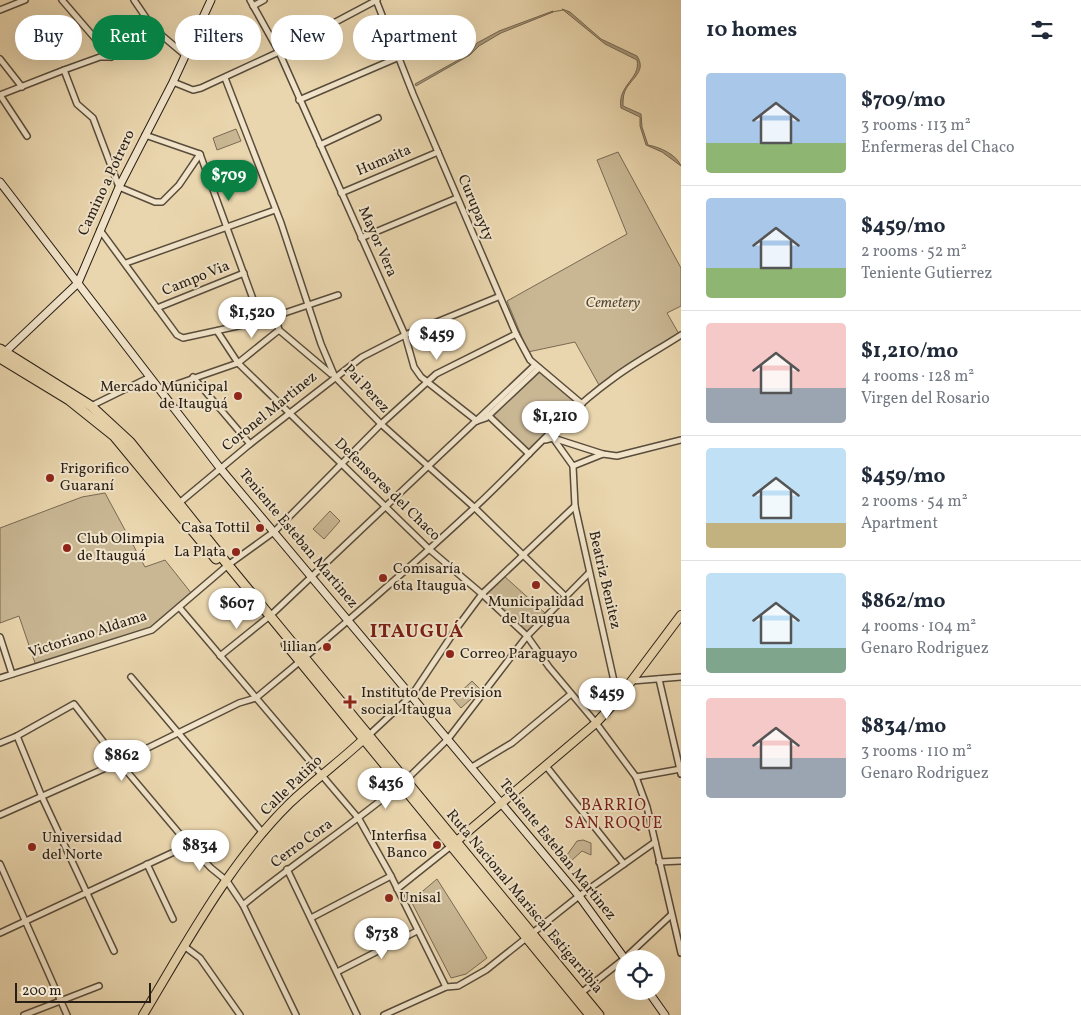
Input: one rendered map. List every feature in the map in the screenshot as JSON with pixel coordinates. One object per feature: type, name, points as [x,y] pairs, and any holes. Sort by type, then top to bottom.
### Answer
[{"type":"highway","name":"Ruta Nacional Mariscal Estigarribia","points":[[1,354],[91,406],[130,442],[177,506],[529,936],[590,1015]]},
{"type":"highway","name":"Ruta Nacional Mariscal Estigarribia","points":[[1,354],[102,425],[125,447],[177,506]]},
{"type":"highway","name":"Ruta Nacional Mariscal Estigarribia","points":[[529,936],[600,1015]]},
{"type":"main road","points":[[454,844],[596,723],[618,700],[677,624],[681,615]]},
{"type":"main road","name":"Calle Patiño","points":[[143,1015],[184,946],[263,833],[289,804],[366,737]]},
{"type":"street","points":[[0,10],[25,0]]},
{"type":"street","points":[[62,0],[92,34]]},
{"type":"street","points":[[134,0],[144,15]]},
{"type":"street","name":"Camino a Potrero","points":[[203,15],[210,0]]},
{"type":"street","points":[[252,3],[264,0]]},
{"type":"street","points":[[343,18],[377,0]]},
{"type":"street","name":"Curupayty","points":[[377,0],[382,15]]},
{"type":"street","name":"Mayor Vera","points":[[252,3],[271,37]]},
{"type":"street","points":[[165,38],[175,47]]},
{"type":"street","points":[[172,82],[193,90],[225,78],[271,56]]},
{"type":"street","points":[[0,59],[22,87]]},
{"type":"street","points":[[28,136],[0,95],[92,60]]},
{"type":"street","name":"Camino a Potrero","points":[[1,354],[78,283],[119,187],[183,60]]},
{"type":"street","name":"Mayor Vera","points":[[282,60],[405,335],[414,367],[427,383],[477,421]]},
{"type":"street","points":[[299,100],[393,60]]},
{"type":"street","name":"Curupayty","points":[[399,60],[498,297],[516,334],[537,366],[582,404]]},
{"type":"street","points":[[64,70],[77,104],[93,118],[119,187],[155,202],[162,202],[179,185],[200,154]]},
{"type":"street","name":"Pai Perez","points":[[225,78],[283,230],[326,359],[335,377],[381,424],[475,508],[566,596]]},
{"type":"street","points":[[320,144],[378,118]]},
{"type":"street","points":[[145,135],[200,154],[228,226],[260,321]]},
{"type":"street","name":"Humaita","points":[[341,193],[438,152]]},
{"type":"street","name":"Teniente Esteban Martinez","points":[[0,182],[220,468],[275,531],[579,896],[618,950]]},
{"type":"street","points":[[361,238],[457,198]]},
{"type":"street","points":[[126,263],[275,210]]},
{"type":"street","points":[[100,230],[179,337],[188,338],[260,321],[275,314],[338,295]]},
{"type":"street","name":"Campo Via","points":[[157,308],[244,273]]},
{"type":"street","name":"Coronel Martinez","points":[[177,506],[220,468],[362,357],[405,335],[498,297]]},
{"type":"street","points":[[275,314],[279,330],[335,377]]},
{"type":"street","points":[[160,390],[238,363],[279,330]]},
{"type":"street","name":"Defensores del Chaco","points":[[217,331],[238,363],[429,549],[528,636],[537,652],[596,723],[636,777],[647,807],[681,953]]},
{"type":"street","name":"Victoriano Aldama","points":[[0,678],[152,630],[226,567],[275,531],[381,424],[427,383],[451,364],[516,334]]},
{"type":"street","points":[[0,815],[119,762],[239,703],[256,698],[349,621],[475,508],[582,404],[611,380],[681,335]]},
{"type":"street","points":[[220,656],[268,618],[313,577],[427,466],[537,366]]},
{"type":"street","points":[[91,406],[150,377]]},
{"type":"street","points":[[193,377],[250,444]]},
{"type":"street","points":[[485,415],[528,455]]},
{"type":"street","points":[[544,440],[553,438],[603,454],[616,456],[635,453],[681,440]]},
{"type":"street","points":[[553,438],[573,466],[603,454]]},
{"type":"street","name":"Beatriz Benitez","points":[[573,466],[575,506],[588,573],[618,700]]},
{"type":"street","points":[[366,737],[412,695],[482,594],[575,506]]},
{"type":"street","name":"Cerro Cora","points":[[243,905],[286,869],[359,819],[403,783],[448,739],[528,636],[588,573]]},
{"type":"street","points":[[179,607],[359,819],[391,876],[446,987]]},
{"type":"street","points":[[0,636],[12,674]]},
{"type":"street","points":[[131,677],[263,833]]},
{"type":"street","points":[[632,681],[681,677]]},
{"type":"street","points":[[636,777],[681,771],[659,679]]},
{"type":"street","points":[[472,767],[512,743],[571,694]]},
{"type":"street","points":[[0,743],[17,736],[74,704],[119,762],[189,845],[211,868],[228,881],[243,905],[296,1015]]},
{"type":"street","points":[[17,736],[42,797],[114,951]]},
{"type":"street","points":[[546,766],[624,864]]},
{"type":"street","points":[[384,1015],[446,987],[458,986],[486,970],[579,896],[655,842]]},
{"type":"street","points":[[397,889],[454,844]]},
{"type":"street","points":[[0,932],[85,891],[189,845]]},
{"type":"street","points":[[659,862],[681,861]]},
{"type":"street","points":[[0,864],[67,1015]]},
{"type":"street","points":[[147,864],[173,920]]},
{"type":"street","points":[[286,869],[357,1015]]},
{"type":"street","points":[[310,918],[391,876]]},
{"type":"street","points":[[634,950],[671,916]]},
{"type":"street","points":[[337,972],[417,931]]},
{"type":"street","points":[[184,946],[200,958],[240,1015]]},
{"type":"street","points":[[581,993],[615,966]]},
{"type":"street","points":[[24,1015],[99,986]]},
{"type":"street","points":[[654,1000],[665,1015]]},
{"type":"green space","points":[[236,129],[241,141],[217,150],[213,138]]},
{"type":"green space","name":"Cemetery","points":[[618,152],[681,268],[681,306],[667,313],[679,334],[599,385],[575,342],[528,352],[507,301],[627,234],[597,160]]},
{"type":"green space","points":[[539,371],[581,404],[529,451],[492,414]]},
{"type":"green space","points":[[105,493],[145,567],[165,560],[192,594],[149,630],[36,666],[19,616],[0,623],[0,528],[82,497]]},
{"type":"green space","points":[[330,511],[340,521],[324,539],[313,529]]},
{"type":"green space","points":[[504,576],[545,613],[527,632],[486,595]]},
{"type":"green space","points":[[472,681],[481,690],[461,708],[453,699]]},
{"type":"green space","points":[[583,840],[591,843],[591,855],[582,851],[571,861],[567,855],[577,841]]},
{"type":"green space","points":[[437,879],[487,958],[466,974],[451,978],[411,901]]},
{"type":"shaded area","points":[[562,9],[570,12],[601,39],[637,56],[640,62],[639,72],[626,89],[623,106],[641,114],[642,127],[648,145],[668,152],[676,158],[681,166],[662,152],[646,145],[640,126],[640,117],[621,108],[622,93],[636,72],[637,60],[605,44]]},
{"type":"shaded area","points":[[553,11],[501,33],[476,49],[477,43],[499,31]]},
{"type":"shaded area","points":[[458,60],[461,60],[416,86],[415,84]]},
{"type":"waterway","points":[[552,12],[563,10]]},
{"type":"place","name":"Mercado Municipal de Itauguá","points":[[238,396]]},
{"type":"place","name":"Frigorifico Guaraní","points":[[50,478]]},
{"type":"place","name":"Casa Tottil","points":[[260,528]]},
{"type":"place","name":"Club Olimpia de Itauguá","points":[[67,548]]},
{"type":"place","name":"La Plata","points":[[236,552]]},
{"type":"place","name":"Comisaría 6ta Itaugua","points":[[383,578]]},
{"type":"place","name":"Municipalidad de Itaugua","points":[[536,585]]},
{"type":"place","name":"lilian","points":[[327,647]]},
{"type":"place","name":"Correo Paraguayo","points":[[450,654]]},
{"type":"place","name":"Instituto de Prevision social Itaugua","points":[[350,702]]},
{"type":"place","name":"Interfisa Banco","points":[[437,845]]},
{"type":"place","name":"Universidad del Norte","points":[[32,847]]},
{"type":"place","name":"Unisal","points":[[389,898]]},
{"type":"district","name":"ITAUGUÁ","points":[[417,632]]},
{"type":"district","name":"BARRIO SAN ROQUE","points":[[614,815]]}]
